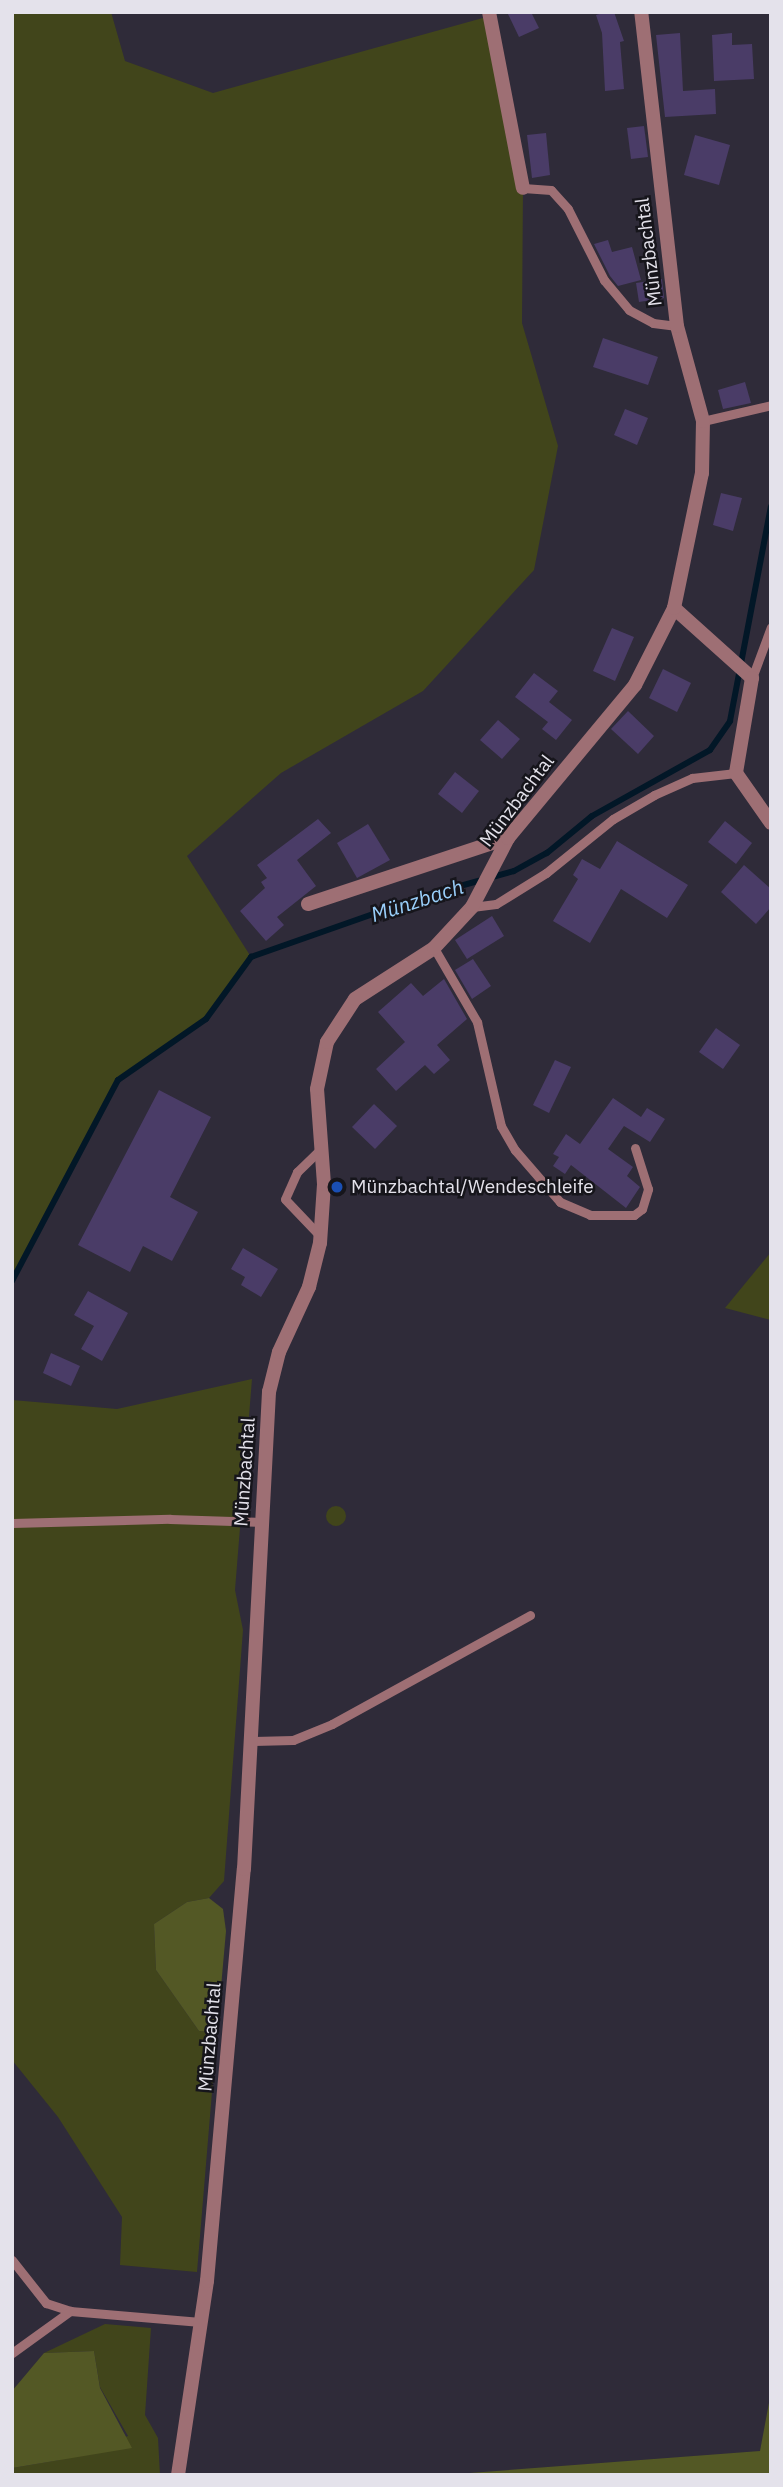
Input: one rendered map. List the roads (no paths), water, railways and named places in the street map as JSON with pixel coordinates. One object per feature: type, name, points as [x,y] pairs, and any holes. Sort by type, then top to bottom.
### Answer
[{"type":"street","points":[[489,12],[523,188]]},
{"type":"street","name":"Münzbachtal","points":[[178,2475],[201,2322],[253,1741],[269,1392],[279,1352],[309,1287],[321,1237],[321,1149],[317,1089],[327,1042],[355,999],[434,948],[475,901],[508,838],[635,685],[674,608],[702,473],[703,421],[677,326],[641,12]]},
{"type":"street","points":[[674,608],[747,675],[736,773],[771,823]]},
{"type":"street","points":[[308,904],[508,838]]},
{"type":"lane","points":[[523,188],[551,190],[568,209],[604,280],[629,310],[653,323],[677,326]]},
{"type":"lane","points":[[703,421],[771,405]]},
{"type":"lane","points":[[747,675],[771,627]]},
{"type":"lane","points":[[475,901],[496,904],[546,873],[612,819],[654,794],[692,778],[736,773]]},
{"type":"lane","points":[[434,948],[477,1022],[501,1126],[515,1150],[560,1202],[590,1215],[634,1215],[642,1209],[648,1189],[635,1148]]},
{"type":"lane","points":[[321,1149],[297,1172],[285,1199],[321,1237]]},
{"type":"lane","points":[[12,1523],[170,1519],[261,1522]]},
{"type":"lane","points":[[253,1741],[293,1740],[332,1724],[530,1615]]},
{"type":"lane","points":[[12,2260],[46,2303],[70,2311],[201,2322]]},
{"type":"lane","points":[[12,2353],[70,2311]]},
{"type":"waterway","name":"Münzbach","points":[[12,1281],[118,1080],[206,1019],[251,957],[424,896],[514,871],[547,853],[592,816],[710,750],[730,721],[771,507]]},
{"type":"place","name":"Münzbachtal/Wendeschleife","points":[[337,1187]]}]
